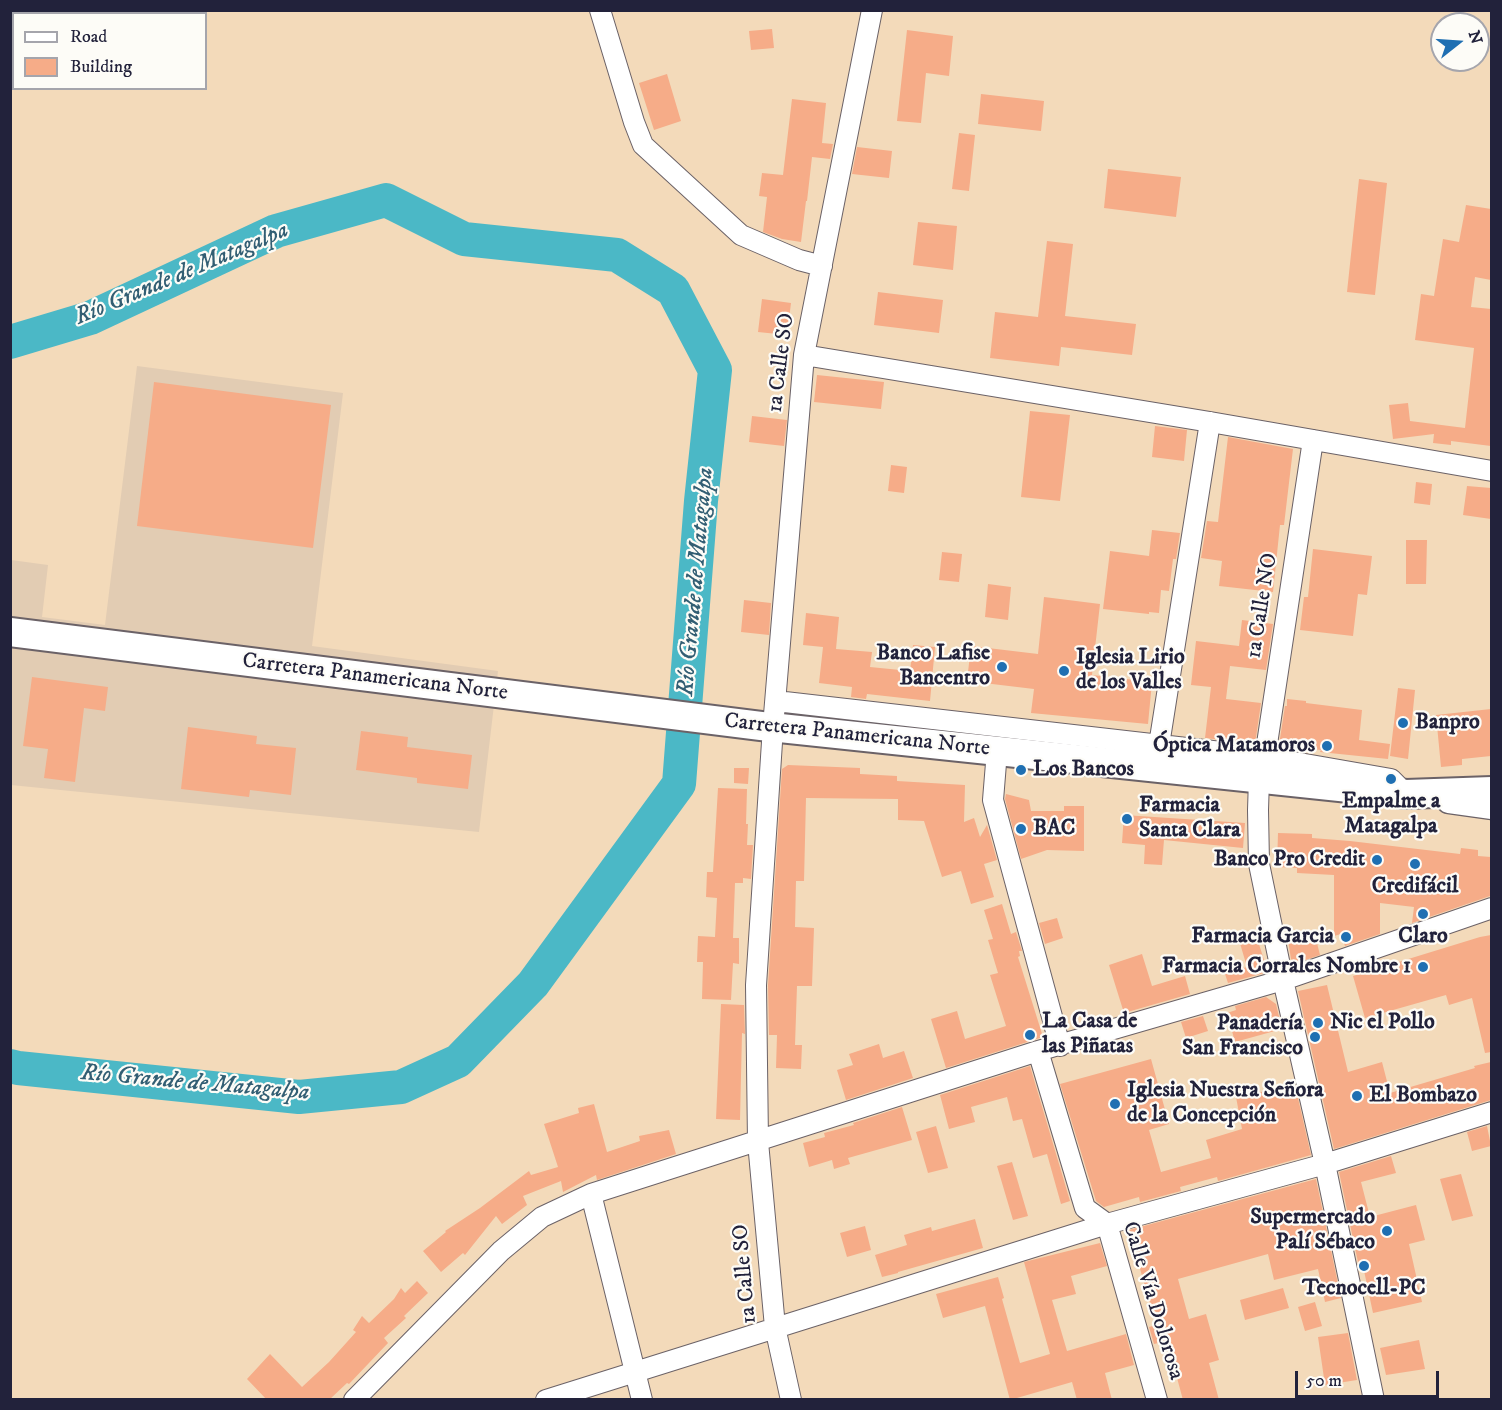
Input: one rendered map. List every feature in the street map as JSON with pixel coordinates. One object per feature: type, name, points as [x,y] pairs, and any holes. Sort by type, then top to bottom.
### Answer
[{"type":"highway","name":"Carretera Panamericana Norte","points":[[10,632],[591,705],[767,717],[997,751],[1158,757],[1262,768],[1406,794],[1491,791]]},
{"type":"main road","points":[[1406,794],[1491,807]]},
{"type":"street","points":[[600,10],[643,145],[741,235],[799,260],[822,266]]},
{"type":"street","name":"1a Calle SO","points":[[791,1400],[775,1327],[758,1142],[756,985],[767,717],[804,355],[872,10]]},
{"type":"street","points":[[804,355],[1491,471]]},
{"type":"street","points":[[767,717],[1158,757],[1210,422]]},
{"type":"street","name":"1a Calle NO","points":[[1313,440],[1262,768],[1258,810],[1259,864],[1374,1400]]},
{"type":"street","points":[[997,751],[993,800],[1060,1046]]},
{"type":"street","points":[[354,1400],[501,1251],[542,1216],[591,1194],[1038,1051],[1283,980],[1491,908]]},
{"type":"street","name":"Calle Vía Dolorosa","points":[[1038,1051],[1085,1208],[1107,1224],[1157,1400]]},
{"type":"street","points":[[546,1400],[1107,1224],[1325,1164],[1491,1112]]},
{"type":"street","points":[[591,1194],[642,1400]]},
{"type":"street","points":[[338,1400],[339,1398],[345,1400]]},
{"type":"shaded area","points":[[137,366],[343,393],[312,646],[498,671],[479,832],[11,785],[11,560],[48,565],[42,617],[105,625]]},
{"type":"building","points":[[772,29],[774,48],[751,50],[749,31]]},
{"type":"building","points":[[907,30],[953,36],[949,76],[926,73],[921,123],[897,121]]},
{"type":"building","points":[[667,74],[681,121],[654,130],[639,83]]},
{"type":"building","points":[[981,94],[1044,101],[1041,131],[978,124]]},
{"type":"building","points":[[792,99],[826,103],[822,143],[833,144],[830,159],[812,157],[801,242],[782,239],[763,232],[767,197],[759,196],[762,173],[783,175]]},
{"type":"building","points":[[959,133],[975,135],[969,191],[952,189]]},
{"type":"building","points":[[857,147],[892,151],[889,178],[852,174]]},
{"type":"building","points":[[1108,169],[1181,177],[1176,217],[1104,208]]},
{"type":"building","points":[[1359,179],[1387,183],[1375,295],[1347,292]]},
{"type":"building","points":[[1466,205],[1491,209],[1491,280],[1475,277],[1471,307],[1491,309],[1491,446],[1451,441],[1451,445],[1433,443],[1434,434],[1393,439],[1389,405],[1408,403],[1410,421],[1465,428],[1474,348],[1415,340],[1421,294],[1434,296],[1443,239],[1459,242]]},
{"type":"building","points":[[918,222],[957,226],[953,270],[913,265]]},
{"type":"building","points":[[1047,241],[1073,244],[1065,316],[1136,324],[1132,355],[1061,347],[1059,366],[990,358],[995,312],[1038,317]]},
{"type":"building","points":[[878,292],[943,300],[939,333],[874,325]]},
{"type":"building","points":[[762,299],[791,303],[787,335],[758,332]]},
{"type":"building","points":[[817,375],[884,382],[881,409],[814,402]]},
{"type":"building","points":[[154,382],[331,405],[313,548],[137,526]]},
{"type":"building","points":[[1030,411],[1070,415],[1060,501],[1021,497]]},
{"type":"building","points":[[752,416],[787,420],[784,446],[749,442]]},
{"type":"building","points":[[1155,426],[1187,430],[1184,461],[1152,457]]},
{"type":"building","points":[[1228,437],[1293,449],[1284,525],[1280,525],[1273,592],[1219,586],[1222,561],[1201,558],[1207,521],[1218,522]]},
{"type":"building","points":[[891,465],[907,467],[904,493],[888,491]]},
{"type":"building","points":[[1416,482],[1432,484],[1430,505],[1414,503]]},
{"type":"building","points":[[1467,486],[1491,488],[1491,519],[1463,515]]},
{"type":"building","points":[[1152,530],[1180,533],[1176,559],[1173,559],[1169,591],[1161,590],[1159,613],[1103,609],[1110,551],[1149,556]]},
{"type":"building","points":[[1406,540],[1427,540],[1426,584],[1406,584]]},
{"type":"building","points":[[1313,549],[1372,556],[1367,595],[1358,594],[1353,636],[1300,630],[1304,597],[1308,597]]},
{"type":"building","points":[[942,552],[962,554],[959,582],[939,580]]},
{"type":"building","points":[[988,584],[1011,587],[1008,620],[985,617]]},
{"type":"building","points":[[1044,597],[1100,604],[1092,675],[1152,682],[1148,724],[1031,713],[1034,689],[967,681],[971,646],[1038,654]]},
{"type":"building","points":[[744,600],[771,603],[769,635],[741,632]]},
{"type":"building","points":[[806,613],[839,617],[836,649],[872,652],[870,667],[910,671],[913,645],[935,647],[930,701],[867,694],[866,699],[851,697],[852,687],[819,683],[823,647],[803,645]]},
{"type":"building","points":[[1242,620],[1273,624],[1266,670],[1230,666],[1226,699],[1261,703],[1255,744],[1205,738],[1211,687],[1191,685],[1196,641],[1239,646]]},
{"type":"building","points":[[32,677],[108,687],[105,711],[84,708],[75,782],[44,778],[48,749],[23,746]]},
{"type":"building","name":"Banpro","points":[[1398,688],[1415,690],[1408,759],[1390,756]]},
{"type":"building","points":[[1287,699],[1362,710],[1359,740],[1390,744],[1388,759],[1279,745]]},
{"type":"building","points":[[1491,709],[1491,756],[1462,759],[1462,765],[1441,767],[1436,715]]},
{"type":"building","points":[[188,727],[257,736],[256,744],[296,748],[291,795],[250,790],[249,797],[181,789]]},
{"type":"building","points":[[361,731],[408,737],[407,747],[472,755],[468,789],[417,783],[417,778],[356,770]]},
{"type":"building","points":[[788,765],[860,768],[860,774],[897,776],[897,781],[965,785],[964,822],[974,818],[980,837],[987,825],[997,860],[984,864],[994,897],[971,904],[961,871],[942,877],[924,821],[898,820],[898,799],[806,798],[804,881],[796,881],[795,927],[814,928],[812,986],[797,986],[795,1045],[802,1045],[801,1069],[776,1068],[777,1035],[769,1035],[768,985],[782,769]]},
{"type":"building","points":[[734,768],[749,768],[748,784],[734,783]]},
{"type":"building","points":[[718,788],[747,789],[747,845],[753,845],[751,879],[743,878],[743,883],[735,883],[733,938],[739,938],[739,964],[733,963],[731,1000],[702,999],[703,962],[697,962],[698,936],[715,937],[717,898],[706,897],[707,872],[713,872]]},
{"type":"building","points":[[1006,794],[1029,800],[1031,811],[1064,811],[1064,806],[1084,806],[1084,851],[1047,850],[1021,859],[1005,799]]},
{"type":"building","points":[[1124,815],[1245,823],[1243,848],[1164,840],[1162,865],[1144,864],[1145,845],[1122,843]]},
{"type":"building","points":[[1278,833],[1312,834],[1312,838],[1460,854],[1461,848],[1478,850],[1478,856],[1491,857],[1490,896],[1412,923],[1414,907],[1380,903],[1380,934],[1345,946],[1341,934],[1334,936],[1334,875],[1297,873],[1297,868],[1277,867]]},
{"type":"building","points":[[1002,904],[1011,934],[1016,932],[1022,951],[1019,951],[1020,956],[1018,957],[1043,1037],[946,1068],[931,1019],[957,1011],[965,1039],[1006,1026],[990,975],[998,973],[988,940],[993,939],[984,910]]},
{"type":"building","points":[[1057,918],[1063,938],[1045,944],[1039,923]]},
{"type":"building","points":[[1314,931],[1320,955],[1297,963],[1291,959],[1287,934]]},
{"type":"building","points":[[1256,935],[1266,966],[1264,973],[1228,983],[1225,974],[1247,967],[1239,940]]},
{"type":"building","points":[[1491,935],[1491,1052],[1485,1053],[1472,998],[1449,1005],[1446,995],[1365,1018],[1353,976]]},
{"type":"building","points":[[1142,954],[1152,986],[1185,976],[1190,994],[1124,1013],[1109,965]]},
{"type":"building","points":[[1327,985],[1348,1072],[1382,1062],[1390,1093],[1491,1062],[1491,1100],[1334,1149],[1298,991]]},
{"type":"building","points":[[1266,997],[1276,1004],[1282,1029],[1235,1042],[1227,1013],[1236,1010],[1235,1006]]},
{"type":"building","points":[[721,1004],[744,1005],[745,1034],[742,1033],[740,1120],[716,1119]]},
{"type":"building","points":[[1203,1016],[1208,1031],[1186,1038],[1181,1022]]},
{"type":"building","points":[[879,1044],[883,1058],[904,1051],[913,1078],[846,1100],[837,1070],[853,1065],[849,1054]]},
{"type":"building","points":[[1151,1059],[1169,1124],[1149,1130],[1161,1172],[1211,1158],[1206,1140],[1242,1129],[1236,1097],[1295,1085],[1311,1155],[1218,1181],[1217,1177],[1180,1187],[1181,1191],[1140,1202],[1139,1197],[1104,1207],[1096,1201],[1060,1084]]},
{"type":"building","points":[[1030,1066],[1070,1201],[1061,1204],[1047,1154],[1033,1158],[1022,1119],[1013,1121],[1007,1097],[971,1107],[975,1122],[949,1129],[940,1095]]},
{"type":"building","points":[[594,1104],[607,1152],[640,1141],[639,1136],[669,1130],[676,1154],[597,1180],[596,1175],[563,1192],[561,1181],[523,1196],[527,1205],[502,1224],[496,1216],[465,1255],[463,1253],[441,1272],[423,1251],[445,1231],[529,1171],[531,1175],[558,1167],[544,1124],[579,1113],[578,1108]]},
{"type":"building","points":[[902,1107],[912,1140],[848,1158],[850,1164],[834,1169],[832,1160],[809,1167],[803,1143],[825,1137],[824,1133],[854,1125],[853,1123]]},
{"type":"building","points":[[936,1126],[948,1168],[928,1173],[916,1132]]},
{"type":"building","points":[[1487,1126],[1491,1146],[1472,1151],[1467,1132]]},
{"type":"building","points":[[1391,1156],[1396,1173],[1361,1182],[1370,1217],[1416,1205],[1425,1240],[1409,1244],[1422,1302],[1373,1313],[1363,1266],[1359,1267],[1339,1172]]},
{"type":"building","points":[[1012,1162],[1028,1216],[1013,1220],[997,1166]]},
{"type":"building","points":[[1461,1174],[1473,1216],[1452,1221],[1440,1179]]},
{"type":"building","points":[[1316,1179],[1341,1298],[1325,1302],[1318,1269],[1274,1280],[1268,1254],[1178,1279],[1189,1319],[1206,1314],[1219,1360],[1209,1363],[1219,1400],[1183,1400],[1167,1341],[1154,1344],[1149,1327],[1156,1325],[1129,1230]]},
{"type":"building","points":[[975,1219],[983,1248],[882,1277],[875,1255],[907,1245],[904,1235],[931,1227],[932,1231]]},
{"type":"building","points":[[865,1226],[871,1250],[847,1257],[840,1233]]},
{"type":"building","points":[[1100,1243],[1107,1266],[1071,1276],[1076,1294],[1052,1300],[1067,1351],[1126,1334],[1134,1365],[1105,1373],[1112,1400],[1077,1400],[1072,1382],[1010,1400],[985,1306],[943,1318],[936,1294],[998,1277],[1020,1363],[1050,1354],[1024,1262]]},
{"type":"building","points":[[417,1281],[428,1293],[384,1338],[388,1343],[349,1384],[347,1383],[329,1400],[267,1400],[247,1379],[270,1354],[302,1387],[356,1332],[353,1330],[362,1316],[369,1323],[394,1299],[401,1288],[405,1293]]},
{"type":"building","points":[[1283,1288],[1289,1308],[1245,1320],[1240,1300]]},
{"type":"building","points":[[1315,1302],[1322,1326],[1305,1331],[1298,1307]]},
{"type":"building","points":[[1348,1333],[1357,1380],[1325,1385],[1318,1337]]},
{"type":"building","points":[[1419,1340],[1425,1369],[1386,1375],[1380,1348]]},
{"type":"waterway","name":"Río Grande de Matagalpa","points":[[10,342],[90,318],[276,231],[386,200],[464,239],[617,255],[673,290],[715,370],[701,501],[679,784],[533,984],[458,1061],[401,1087],[299,1097],[10,1066]]},
{"type":"place","name":"Banco Lafise Bancentro","points":[[1002,667]]},
{"type":"place","name":"Iglesia Lirio de los Valles","points":[[1064,671]]},
{"type":"place","name":"Banpro","points":[[1403,723]]},
{"type":"place","name":"Óptica Matamoros","points":[[1327,746]]},
{"type":"place","name":"Los Bancos","points":[[1021,770]]},
{"type":"place","name":"Empalme a Matagalpa","points":[[1391,779]]},
{"type":"place","name":"Farmacia Santa Clara","points":[[1127,819]]},
{"type":"place","name":"BAC","points":[[1021,829]]},
{"type":"place","name":"Banco Pro Credit","points":[[1377,860]]},
{"type":"place","name":"Credifácil","points":[[1415,864]]},
{"type":"place","name":"Claro","points":[[1423,914]]},
{"type":"place","name":"Farmacia Garcia","points":[[1346,937]]},
{"type":"place","name":"Farmacia Corrales Nombre 1","points":[[1423,967]]},
{"type":"place","name":"Nic el Pollo","points":[[1318,1023]]},
{"type":"place","name":"La Casa de las Piñatas","points":[[1030,1035]]},
{"type":"place","name":"Panadería San Francisco","points":[[1315,1037]]},
{"type":"place","name":"El Bombazo","points":[[1357,1096]]},
{"type":"place","name":"Iglesia Nuestra Señora de la Concepción","points":[[1115,1104]]},
{"type":"place","name":"Supermercado Palí Sébaco","points":[[1387,1231]]},
{"type":"place","name":"Tecnocell-PC","points":[[1364,1266]]}]
